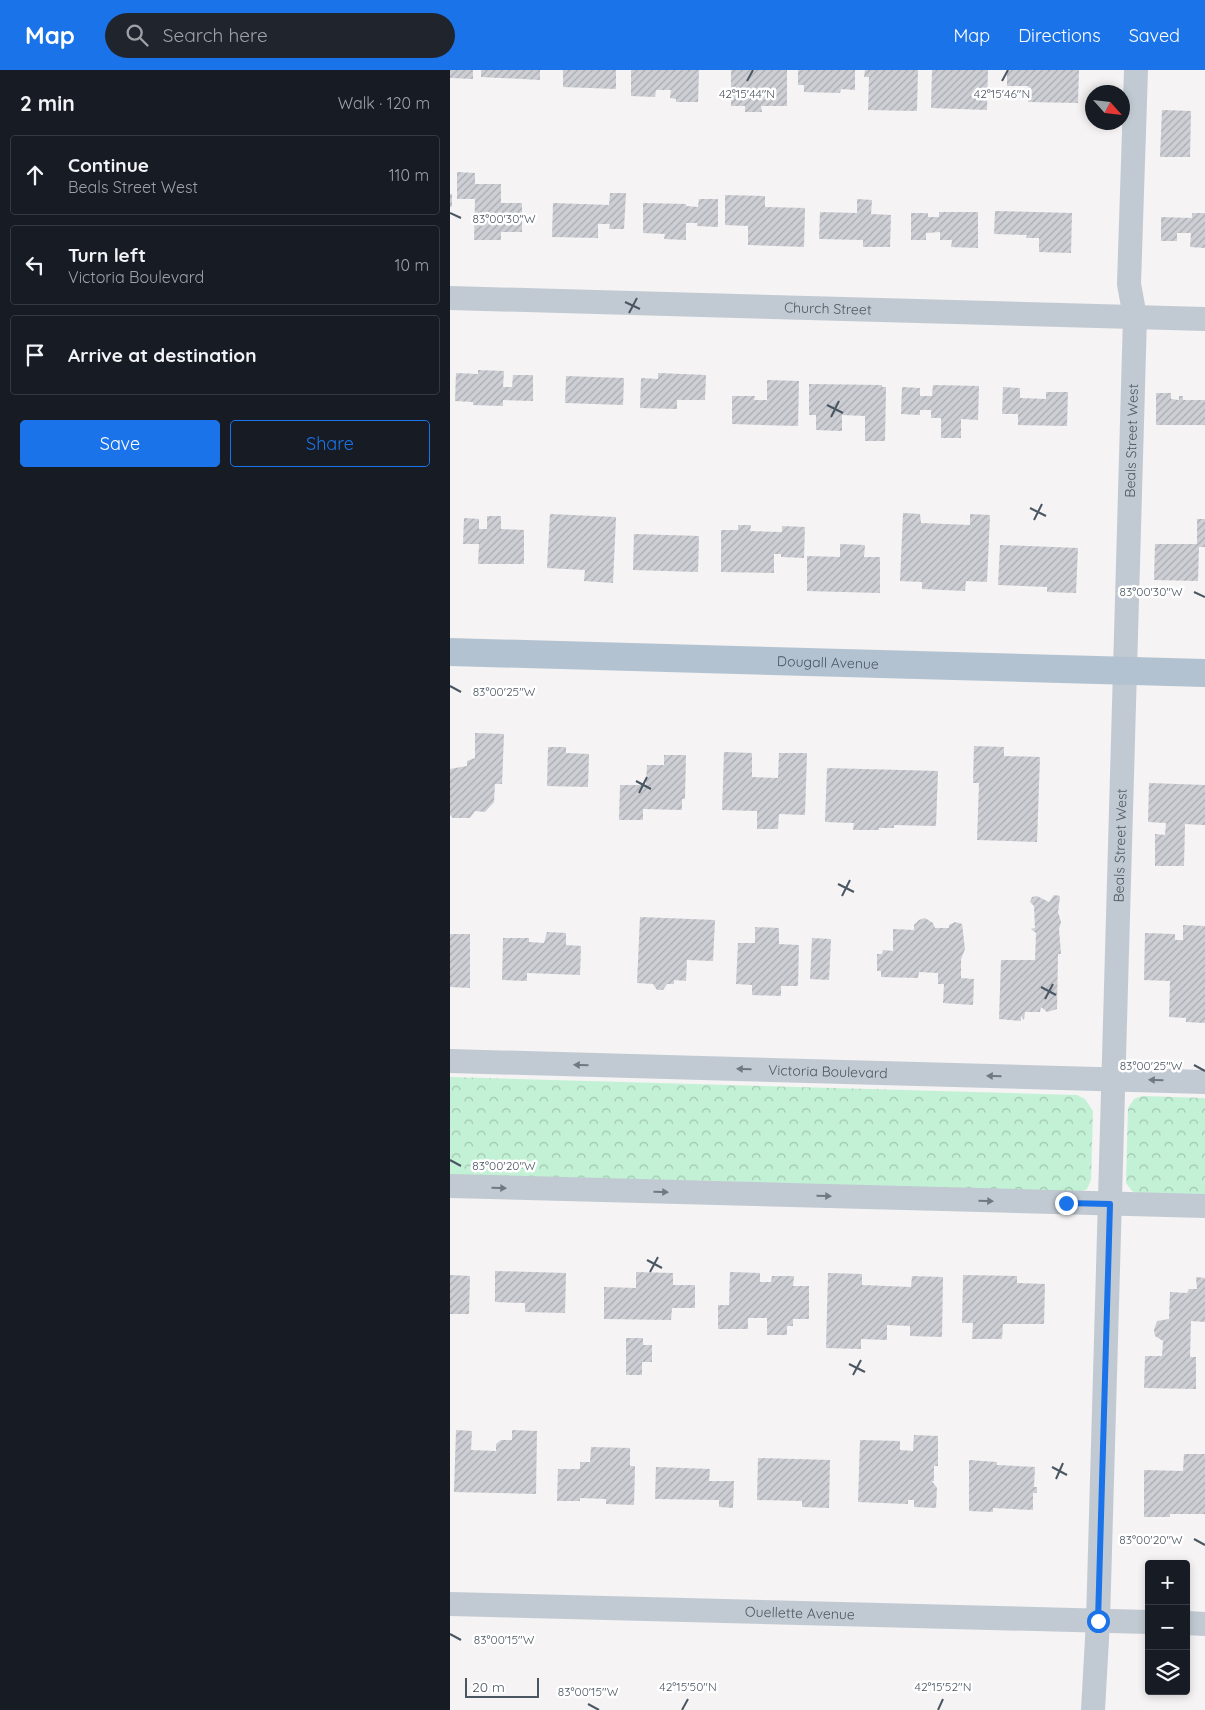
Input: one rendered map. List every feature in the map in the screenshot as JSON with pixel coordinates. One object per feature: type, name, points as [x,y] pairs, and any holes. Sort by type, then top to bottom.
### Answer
[{"type":"main road","name":"Dougall Avenue","points":[[450,652],[1205,674]]},
{"type":"street","name":"Beals Street West","points":[[1093,1710],[1098,1621],[1135,317],[1130,284],[1136,70]]},
{"type":"street","name":"Church Street","points":[[450,298],[1205,319]]},
{"type":"street","name":"Victoria Boulevard","points":[[450,1061],[1205,1082]]},
{"type":"street","points":[[450,1186],[1205,1206]]},
{"type":"street","name":"Ouellette Avenue","points":[[450,1604],[1145,1622]]},
{"type":"street","points":[[1190,1623],[1205,1624]]},
{"type":"green space","points":[[450,1077],[1077,1095],[1085,1099],[1093,1111],[1091,1180],[1087,1189],[1077,1193],[450,1175]]},
{"type":"green space","points":[[1142,1096],[1205,1098],[1205,1196],[1139,1194],[1132,1191],[1126,1183],[1128,1108],[1134,1099]]},
{"type":"building","points":[[450,70],[473,70],[473,79],[450,78]]},
{"type":"building","points":[[481,70],[540,70],[540,80],[481,77]]},
{"type":"building","points":[[563,70],[616,70],[616,89],[563,87]]},
{"type":"building","points":[[631,70],[699,70],[698,102],[676,102],[676,99],[670,98],[671,90],[656,90],[655,97],[631,96]]},
{"type":"building","points":[[731,70],[787,70],[787,106],[761,106],[762,112],[745,112],[745,106],[731,106]]},
{"type":"building","points":[[798,70],[855,70],[855,90],[841,89],[840,93],[804,92],[804,85],[798,85]]},
{"type":"building","points":[[865,70],[918,70],[917,111],[868,110],[869,77],[864,77]]},
{"type":"building","points":[[932,70],[988,70],[987,110],[931,108]]},
{"type":"building","points":[[1007,70],[1079,70],[1078,103],[1028,102],[1028,86],[1007,86]]},
{"type":"building","points":[[1162,110],[1191,111],[1190,157],[1160,157]]},
{"type":"building","points":[[457,172],[475,173],[475,184],[501,184],[501,203],[522,203],[522,232],[501,232],[501,240],[474,240],[475,199],[457,199]]},
{"type":"building","points":[[610,193],[626,193],[624,229],[609,229],[610,224],[598,224],[598,238],[552,237],[553,203],[609,205]]},
{"type":"building","points":[[450,194],[452,194],[452,207],[450,207]]},
{"type":"building","points":[[725,195],[765,196],[765,207],[805,208],[804,247],[748,245],[748,226],[725,225]]},
{"type":"building","points":[[699,199],[718,199],[718,227],[697,226],[697,223],[686,223],[686,240],[664,239],[665,234],[643,233],[643,203],[686,204],[686,206],[698,207]]},
{"type":"building","points":[[857,199],[872,200],[871,214],[891,215],[890,247],[863,247],[863,240],[819,239],[820,212],[857,213]]},
{"type":"building","points":[[995,211],[1072,213],[1071,253],[1039,252],[1039,238],[1026,238],[1027,235],[994,234]]},
{"type":"building","points":[[939,212],[978,212],[978,248],[951,247],[952,240],[940,240],[940,232],[926,233],[926,240],[911,240],[911,213],[928,213],[928,217],[939,217]]},
{"type":"building","points":[[1192,213],[1205,213],[1205,248],[1190,247],[1191,233],[1177,233],[1177,241],[1161,241],[1161,217],[1192,218]]},
{"type":"building","points":[[478,370],[504,371],[503,387],[512,387],[513,375],[533,375],[533,401],[503,400],[503,406],[473,405],[473,402],[455,401],[456,373],[478,374]]},
{"type":"building","points":[[658,373],[706,375],[705,400],[677,400],[677,409],[640,408],[641,378],[658,379]]},
{"type":"building","points":[[566,376],[624,378],[623,405],[565,403]]},
{"type":"building","points":[[767,380],[799,381],[798,426],[732,424],[732,396],[755,396],[754,400],[767,400]]},
{"type":"building","points":[[809,384],[882,385],[882,387],[886,387],[885,441],[865,441],[865,416],[842,415],[842,431],[816,430],[816,415],[809,415]]},
{"type":"building","points":[[933,385],[979,386],[978,420],[961,419],[961,438],[941,438],[941,418],[931,418],[931,410],[920,410],[920,415],[901,414],[902,387],[920,388],[920,396],[932,396]]},
{"type":"building","points":[[1003,387],[1020,388],[1020,398],[1046,399],[1046,392],[1068,392],[1067,426],[1018,425],[1018,414],[1002,414]]},
{"type":"building","points":[[1156,393],[1171,393],[1171,399],[1179,400],[1179,396],[1183,396],[1183,400],[1205,400],[1205,425],[1156,425]]},
{"type":"building","points":[[903,513],[920,514],[921,523],[970,525],[970,514],[990,515],[987,582],[966,581],[965,591],[922,589],[922,582],[900,581]]},
{"type":"building","points":[[550,514],[616,517],[613,583],[584,581],[585,570],[547,568]]},
{"type":"building","points":[[487,516],[501,516],[501,529],[524,530],[524,564],[478,564],[479,544],[463,544],[464,518],[479,519],[479,529],[487,529]]},
{"type":"building","points":[[1197,519],[1205,519],[1205,547],[1199,547],[1198,581],[1154,580],[1155,544],[1197,544]]},
{"type":"building","points":[[738,525],[751,525],[750,531],[782,532],[782,526],[805,527],[804,558],[781,557],[781,554],[774,554],[774,573],[721,572],[721,530],[738,530]]},
{"type":"building","points":[[634,534],[699,536],[698,572],[633,570]]},
{"type":"building","points":[[840,544],[865,545],[864,557],[880,557],[880,593],[807,591],[807,556],[840,557]]},
{"type":"building","points":[[1000,545],[1078,548],[1076,593],[1047,592],[1047,587],[998,585]]},
{"type":"building","points":[[475,733],[504,734],[502,784],[495,784],[494,802],[485,812],[475,811],[470,818],[453,818],[450,815],[450,769],[467,766],[467,761],[475,758]]},
{"type":"building","points":[[974,746],[1004,747],[1004,756],[1040,757],[1037,842],[977,840],[979,783],[973,783]]},
{"type":"building","points":[[548,747],[566,747],[566,753],[589,754],[588,787],[547,786]]},
{"type":"building","points":[[724,752],[752,753],[752,777],[778,778],[779,753],[807,753],[805,815],[779,814],[778,829],[757,829],[757,811],[722,810]]},
{"type":"building","points":[[664,755],[686,755],[685,799],[682,799],[682,810],[643,809],[643,820],[619,820],[620,785],[646,785],[647,765],[664,765]]},
{"type":"building","points":[[827,768],[938,771],[936,826],[894,825],[894,828],[879,828],[879,830],[853,830],[854,823],[825,822]]},
{"type":"building","points":[[1149,783],[1205,785],[1205,825],[1185,824],[1184,866],[1155,866],[1155,834],[1165,835],[1166,823],[1148,822]]},
{"type":"building","points":[[1054,895],[1060,896],[1058,912],[1061,922],[1059,929],[1061,954],[1058,954],[1057,1009],[1047,1012],[1041,1007],[1040,1012],[1025,1012],[1024,1020],[1021,1016],[1021,1021],[999,1019],[1001,960],[1035,960],[1036,933],[1031,929],[1035,928],[1034,906],[1030,902],[1032,897],[1037,896],[1049,902]]},
{"type":"building","points":[[640,917],[715,920],[713,961],[687,960],[686,981],[674,980],[674,984],[667,984],[663,990],[657,990],[653,984],[637,983]]},
{"type":"building","points":[[925,918],[933,923],[935,928],[949,928],[949,925],[955,922],[962,924],[965,949],[961,959],[961,978],[974,979],[973,1005],[943,1003],[944,984],[938,984],[938,973],[919,972],[918,978],[881,977],[881,971],[877,971],[877,954],[882,954],[883,950],[893,951],[893,929],[914,930],[914,925],[919,920]]},
{"type":"building","points":[[1183,925],[1205,926],[1205,1023],[1186,1022],[1186,1018],[1169,1017],[1170,981],[1144,980],[1145,933],[1175,934],[1175,940],[1183,940]]},
{"type":"building","points":[[755,927],[779,928],[779,944],[799,945],[798,986],[781,986],[781,996],[752,995],[752,985],[736,984],[738,943],[755,943]]},
{"type":"building","points":[[547,932],[566,933],[566,945],[581,946],[580,975],[527,973],[527,981],[502,980],[503,938],[529,938],[529,942],[544,943]]},
{"type":"building","points":[[450,934],[470,934],[470,988],[450,987]]},
{"type":"building","points":[[812,938],[831,939],[829,980],[810,979]]},
{"type":"building","points":[[495,1271],[566,1273],[565,1313],[525,1312],[525,1303],[495,1302]]},
{"type":"building","points":[[636,1272],[673,1273],[673,1285],[695,1285],[695,1308],[672,1308],[671,1320],[604,1319],[604,1287],[636,1288]]},
{"type":"building","points":[[730,1272],[760,1273],[760,1282],[771,1282],[772,1276],[794,1276],[793,1286],[809,1286],[809,1319],[793,1319],[793,1326],[787,1326],[787,1335],[767,1335],[767,1318],[748,1318],[748,1329],[718,1329],[718,1305],[729,1305]]},
{"type":"building","points":[[828,1273],[862,1274],[862,1285],[911,1287],[912,1276],[943,1277],[942,1337],[910,1336],[910,1326],[887,1325],[887,1340],[861,1339],[861,1349],[826,1348]]},
{"type":"building","points":[[450,1275],[470,1276],[469,1314],[450,1314]]},
{"type":"building","points":[[963,1275],[1017,1276],[1017,1283],[1045,1284],[1044,1324],[1003,1324],[1002,1339],[972,1339],[973,1323],[962,1323]]},
{"type":"building","points":[[1196,1277],[1205,1278],[1205,1322],[1191,1321],[1190,1357],[1196,1357],[1196,1389],[1144,1388],[1145,1356],[1162,1356],[1163,1341],[1155,1336],[1154,1330],[1157,1321],[1169,1319],[1170,1292],[1187,1293],[1189,1289],[1197,1289]]},
{"type":"building","points":[[626,1338],[643,1338],[643,1345],[652,1345],[652,1362],[642,1362],[642,1375],[626,1375]]},
{"type":"building","points":[[456,1430],[472,1431],[471,1450],[496,1451],[496,1444],[501,1440],[512,1440],[512,1430],[537,1431],[536,1494],[454,1492]]},
{"type":"building","points":[[914,1435],[938,1436],[938,1466],[934,1466],[934,1481],[932,1481],[937,1488],[936,1508],[914,1507],[914,1500],[908,1500],[908,1504],[858,1502],[860,1440],[900,1441],[900,1450],[913,1451]]},
{"type":"building","points":[[591,1447],[630,1448],[630,1466],[635,1466],[634,1505],[606,1504],[606,1499],[580,1498],[580,1501],[557,1501],[558,1469],[580,1469],[580,1462],[590,1462]]},
{"type":"building","points":[[1184,1454],[1205,1454],[1205,1514],[1170,1514],[1170,1517],[1144,1517],[1144,1470],[1183,1471]]},
{"type":"building","points":[[758,1458],[830,1460],[829,1508],[802,1507],[802,1501],[757,1500]]},
{"type":"building","points":[[969,1460],[997,1462],[997,1465],[1035,1467],[1034,1487],[1037,1487],[1037,1493],[1033,1493],[1033,1510],[993,1508],[993,1512],[969,1511]]},
{"type":"building","points":[[656,1467],[710,1469],[709,1481],[734,1481],[733,1508],[719,1507],[719,1500],[655,1499]]},
{"type":"route","points":[[1066,1203],[1110,1204],[1098,1621]]}]
